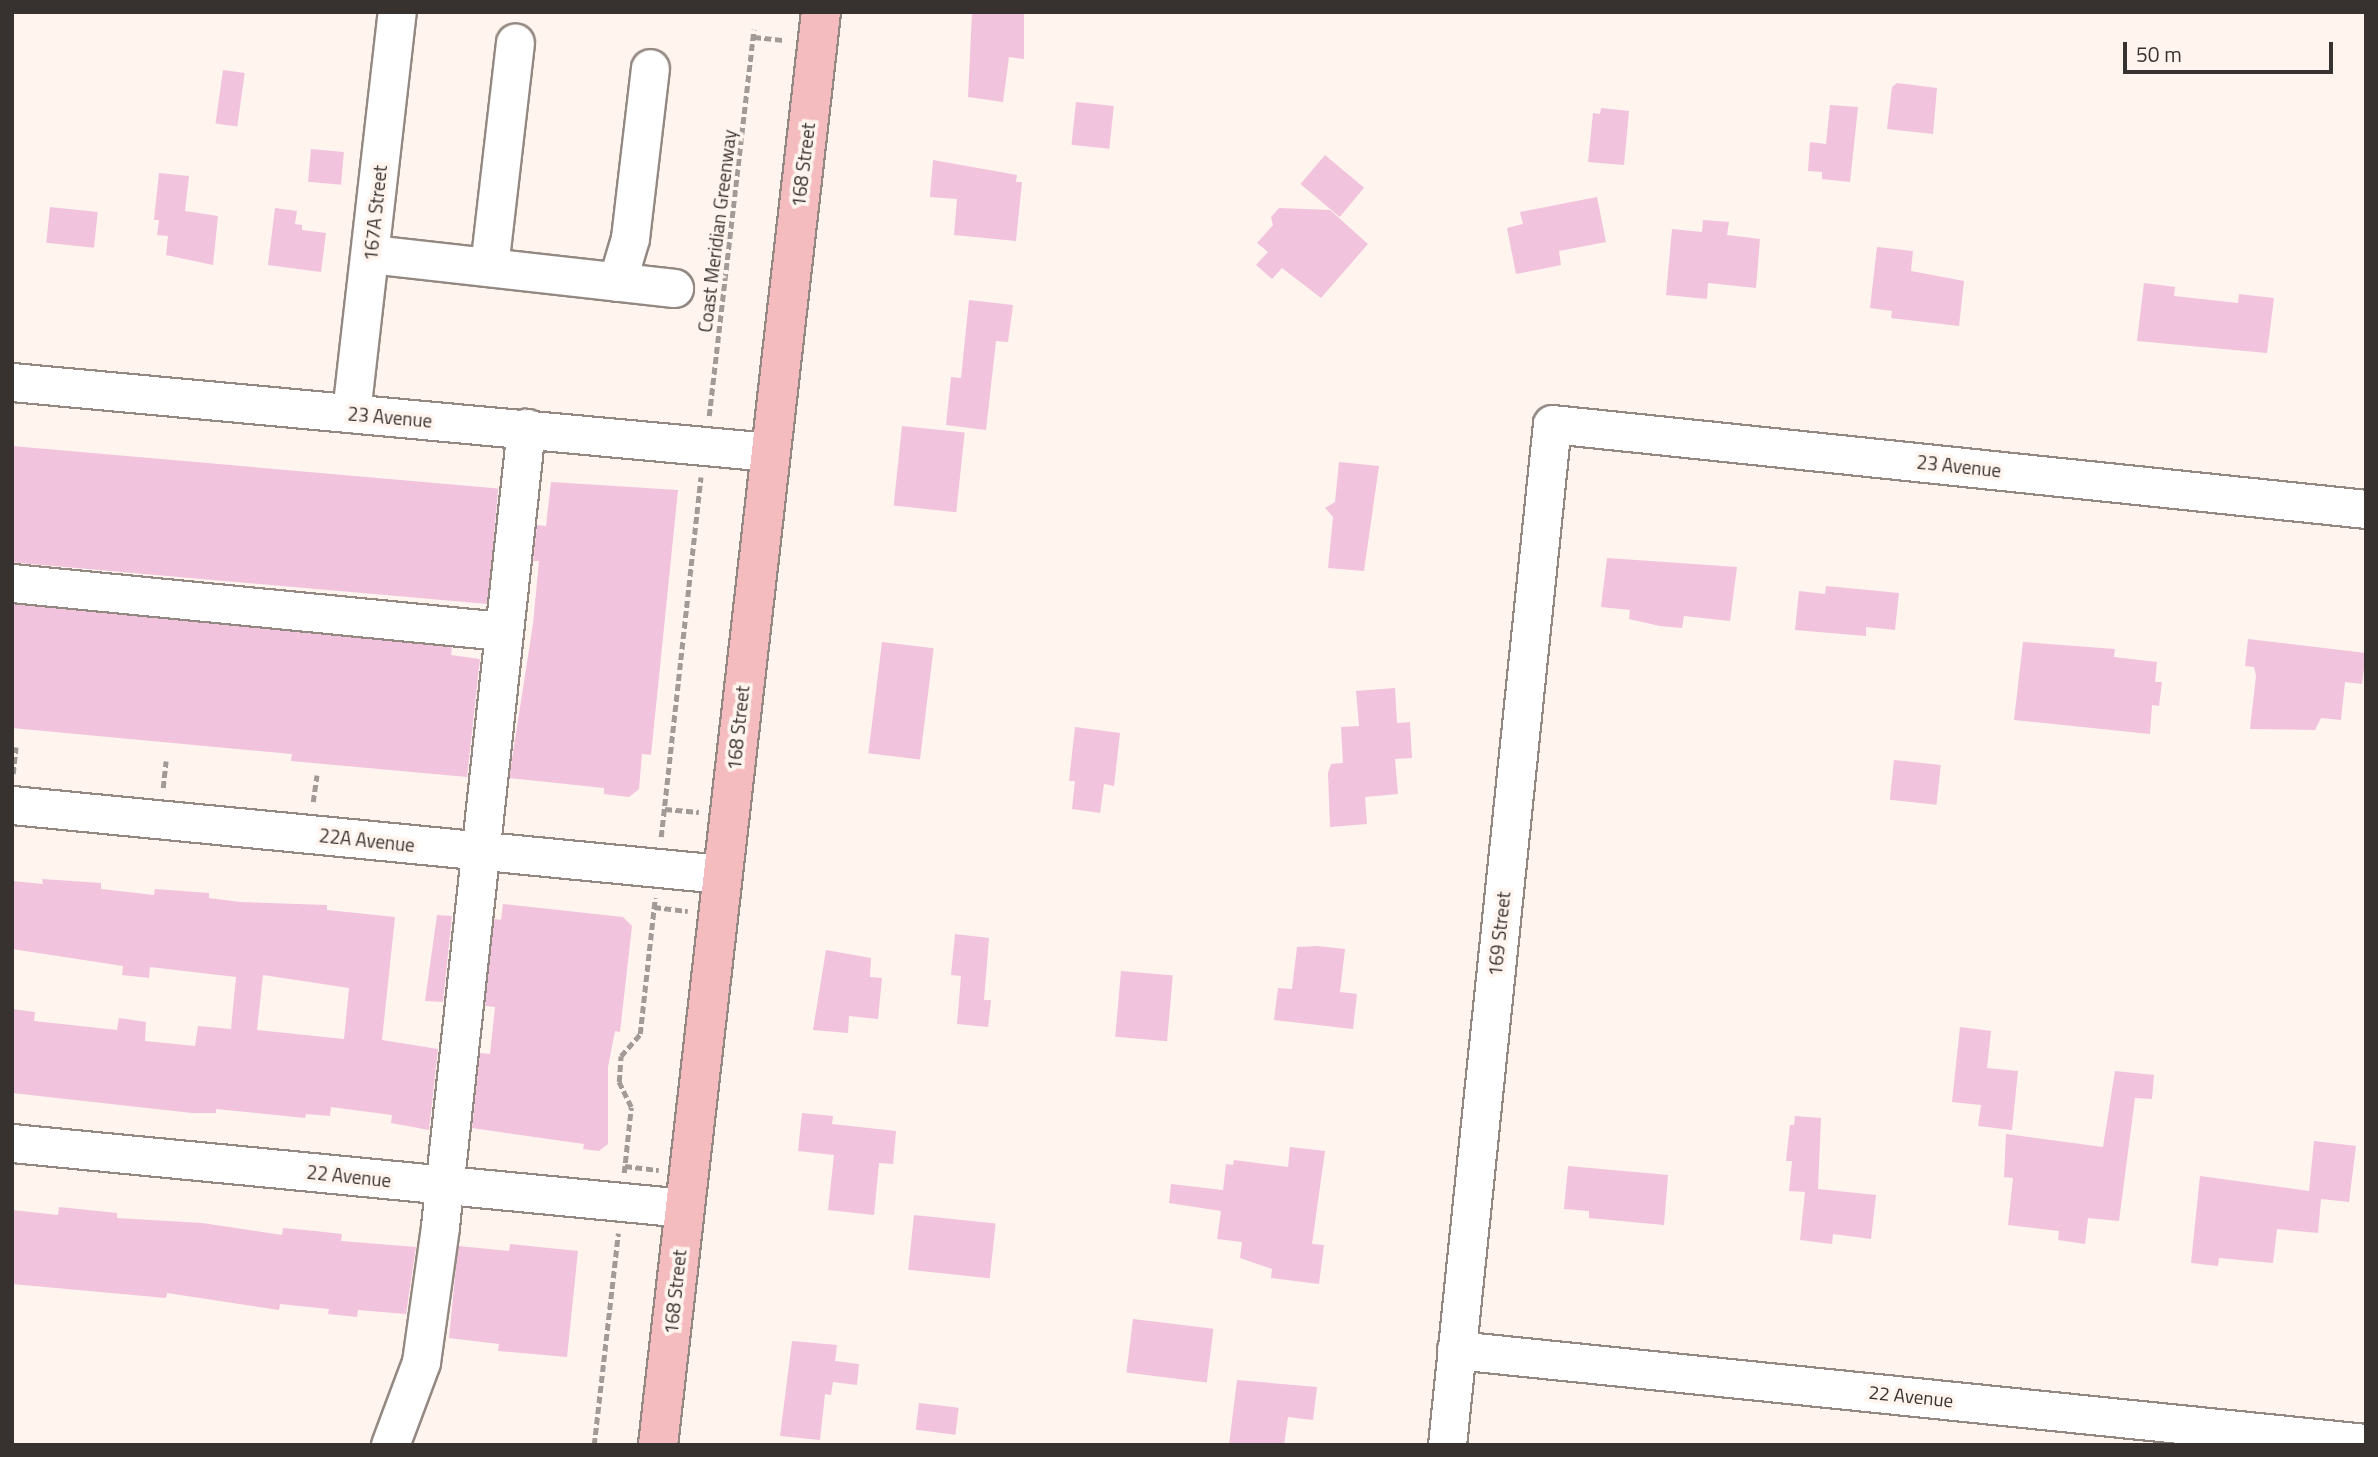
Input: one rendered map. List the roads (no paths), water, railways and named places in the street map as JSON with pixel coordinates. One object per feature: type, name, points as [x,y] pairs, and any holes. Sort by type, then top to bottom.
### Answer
[{"type":"main road","name":"168 Street","points":[[658,1445],[821,12]]},
{"type":"street","name":"167A Street","points":[[351,413],[397,12]]},
{"type":"street","points":[[489,267],[515,43]]},
{"type":"street","points":[[617,282],[630,239],[650,68]]},
{"type":"street","points":[[371,254],[674,288]]},
{"type":"street","name":"23 Avenue","points":[[12,382],[769,452]]},
{"type":"street","name":"23 Avenue","points":[[1552,424],[2366,509]]},
{"type":"street","name":"169 Street","points":[[1447,1445],[1552,424]]},
{"type":"street","points":[[390,1445],[421,1362],[444,1185],[526,428]]},
{"type":"street","points":[[12,583],[502,631]]},
{"type":"street","name":"22A Avenue","points":[[12,805],[722,874]]},
{"type":"street","name":"22 Avenue","points":[[12,1143],[685,1208]]},
{"type":"street","name":"22 Avenue","points":[[1456,1350],[2366,1443]]}]
